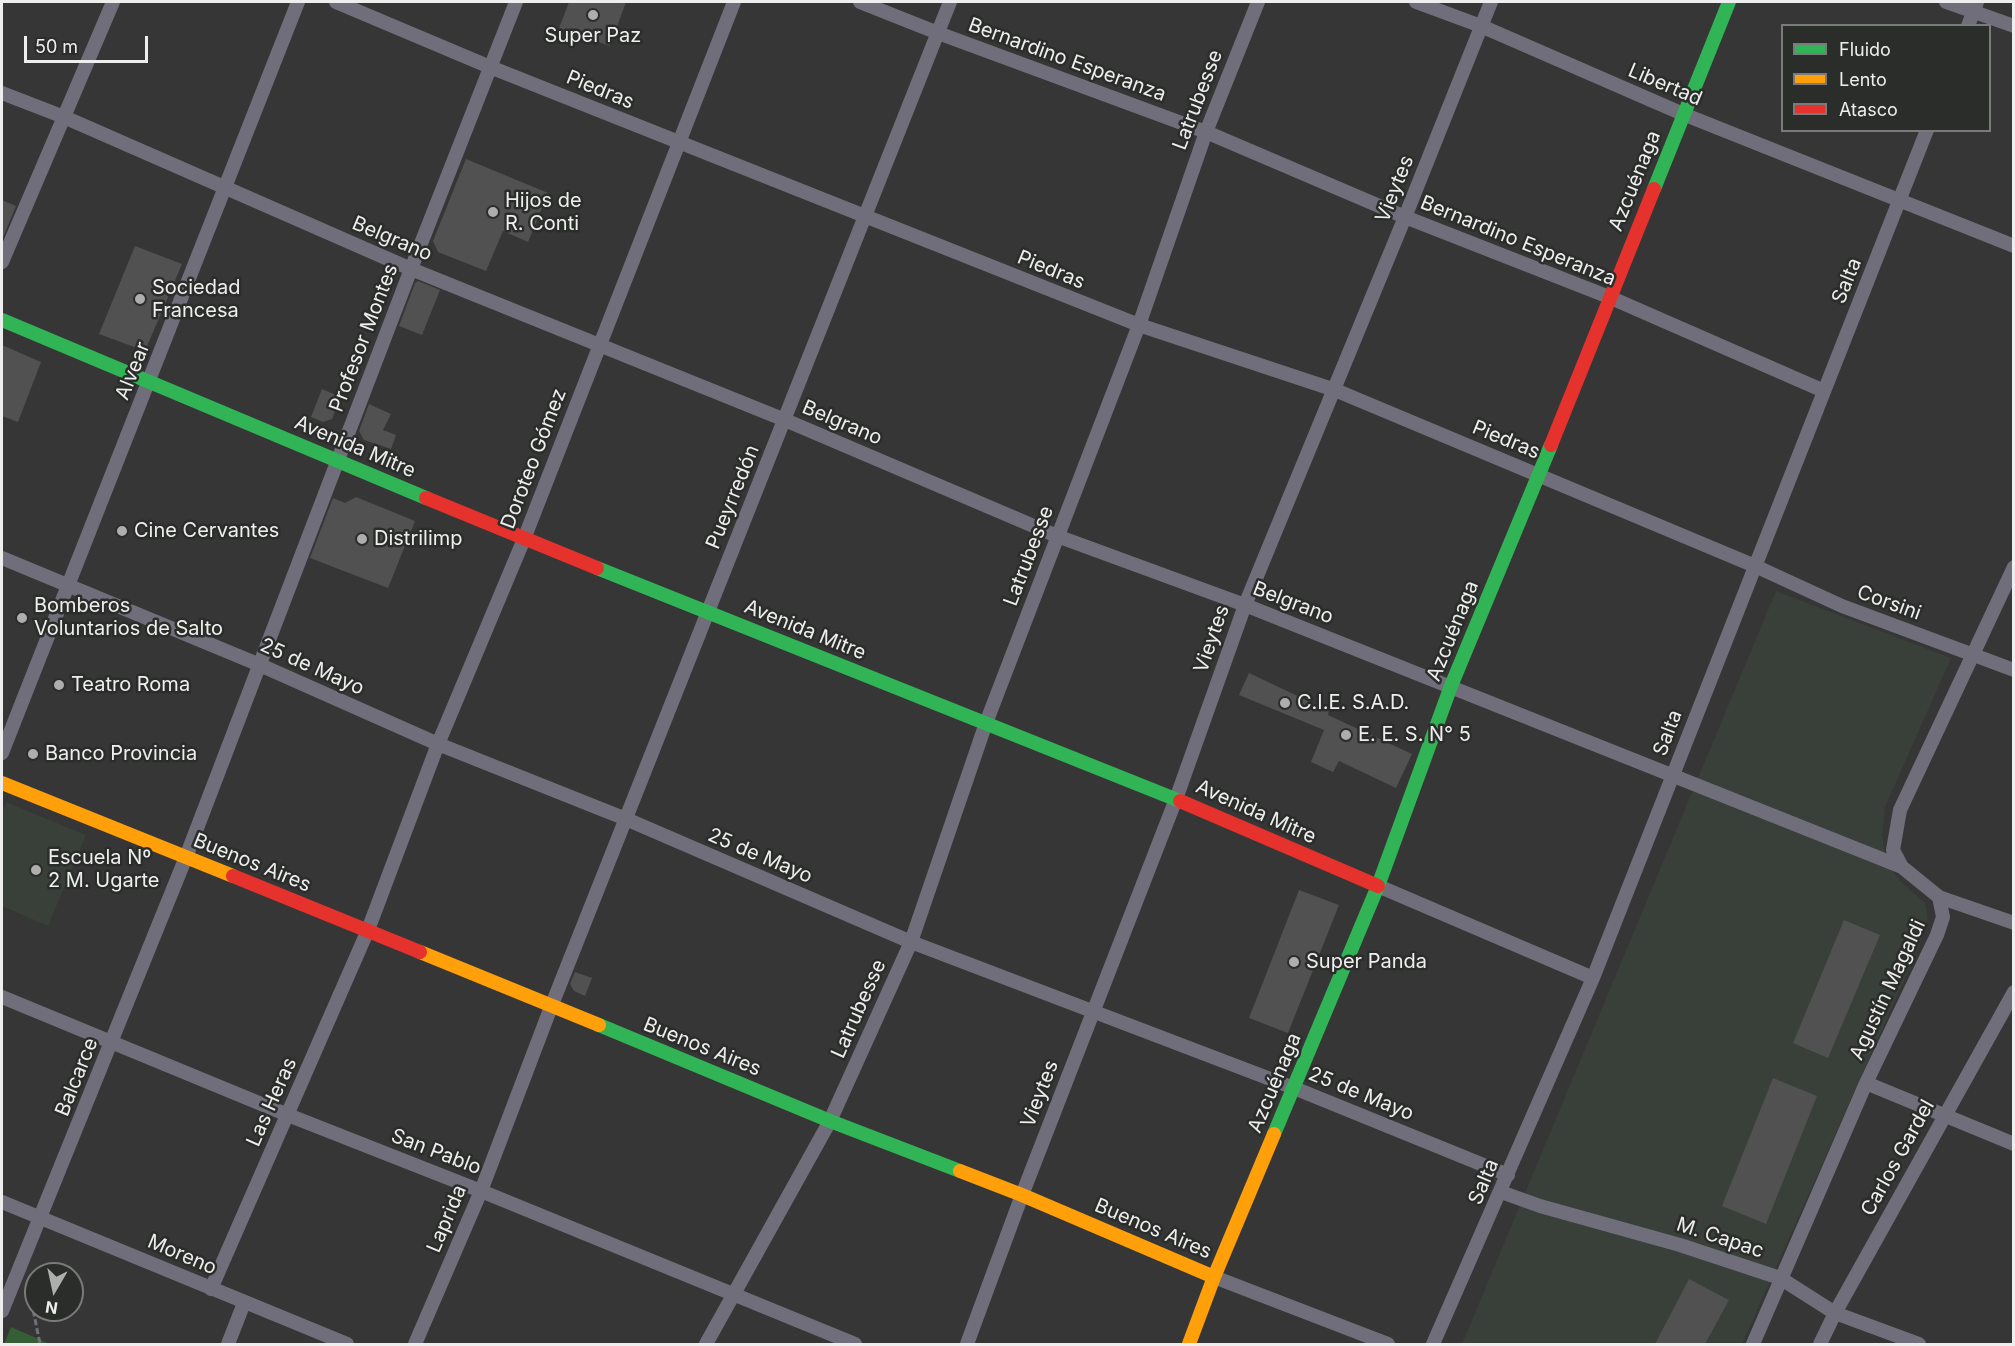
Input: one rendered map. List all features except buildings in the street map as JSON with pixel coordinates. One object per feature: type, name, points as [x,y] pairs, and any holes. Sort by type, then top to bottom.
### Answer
[{"type":"street","points":[[2,262],[113,2]]},
{"type":"street","name":"Alvear","points":[[2,753],[298,2]]},
{"type":"street","name":"Piedras","points":[[336,2],[490,67],[1139,326],[1335,390],[1755,566]]},
{"type":"street","name":"Profesor Montes","points":[[186,857],[411,269],[516,2]]},
{"type":"street","name":"Doroteo Gómez","points":[[368,930],[438,744],[524,539],[734,2]]},
{"type":"street","name":"Bernardino Esperanza","points":[[860,2],[1206,132],[1405,217],[1609,297],[1824,391]]},
{"type":"street","name":"Pueyrredón","points":[[551,1007],[950,2]]},
{"type":"street","name":"Latrubesse","points":[[706,1344],[830,1121],[911,942],[986,723],[1139,326],[1206,132],[1258,2]]},
{"type":"street","name":"Libertad","points":[[1416,2],[1481,26],[1683,114],[2013,246]]},
{"type":"street","name":"Vieytes","points":[[968,1344],[1022,1195],[1176,799],[1245,605],[1335,390],[1491,2]]},
{"type":"street","name":"Azcuénaga","points":[[1189,1344],[1214,1277],[1378,886],[1451,686],[1729,2]]},
{"type":"street","points":[[1946,2],[1975,7],[2013,26]]},
{"type":"street","points":[[1969,24],[1975,7]]},
{"type":"street","name":"Belgrano","points":[[2,93],[64,117],[411,269],[785,420],[1057,536],[1245,605],[1902,867]]},
{"type":"street","name":"Salta","points":[[1433,1344],[1593,978],[1926,132]]},
{"type":"street","name":"Avenida Mitre","points":[[2,320],[524,539],[1176,799],[1593,978]]},
{"type":"street","name":"25 de Mayo","points":[[2,558],[260,665],[438,744],[626,819],[911,942],[1294,1088],[1508,1175]]},
{"type":"street","name":"Corsini","points":[[1755,566],[1842,606],[1973,653],[2013,670]]},
{"type":"street","points":[[2013,567],[1900,810],[1893,850],[1902,867],[1939,897],[2013,923]]},
{"type":"street","name":"Buenos Aires","points":[[2,783],[368,930],[830,1121],[1022,1195],[1214,1277],[1388,1344]]},
{"type":"street","name":"Balcarce","points":[[2,1311],[186,857]]},
{"type":"street","name":"Agustín Magaldi","points":[[1753,1344],[1866,1083],[1938,935],[1943,917],[1939,897]]},
{"type":"street","name":"Las Heras","points":[[211,1289],[368,930]]},
{"type":"street","name":"Carlos Gardel","points":[[1820,1344],[2013,992]]},
{"type":"street","name":"San Pablo","points":[[2,997],[855,1344]]},
{"type":"street","name":"Laprida","points":[[416,1344],[481,1191],[551,1007]]},
{"type":"street","points":[[1866,1083],[2013,1144]]},
{"type":"street","name":"M. Capac","points":[[1501,1192],[1540,1206],[1680,1245],[1780,1278],[1835,1313],[1919,1344]]},
{"type":"street","name":"Moreno","points":[[2,1202],[41,1216],[244,1303],[347,1344]]},
{"type":"street","points":[[228,1344],[244,1303]]},
{"type":"path","points":[[23,1256],[40,1344]]},
{"type":"shaded area","points":[[1776,591],[1951,658],[1885,807],[1882,836],[1886,861],[1900,881],[1925,903],[1928,918],[1918,949],[1742,1344],[1462,1344]]},
{"type":"shaded area","name":"Escuela Nº 2 M. Ugarte","points":[[6,802],[86,835],[48,926],[2,906],[2,814]]},
{"type":"green space","points":[[11,1327],[50,1344],[4,1344]]},
{"type":"traffic: fast","points":[[1654,189],[1729,2]]},
{"type":"traffic: fast","points":[[2,320],[426,498]]},
{"type":"traffic: fast","points":[[1274,1134],[1378,886],[1451,686],[1551,445]]},
{"type":"traffic: fast","points":[[597,568],[1180,801]]},
{"type":"traffic: fast","points":[[599,1025],[830,1121],[960,1171]]},
{"type":"traffic: slow","points":[[2,783],[233,876]]},
{"type":"traffic: slow","points":[[420,952],[599,1025]]},
{"type":"traffic: slow","points":[[1189,1344],[1214,1277],[1274,1134]]},
{"type":"traffic: slow","points":[[960,1171],[1214,1277]]},
{"type":"traffic: jam","points":[[1551,445],[1654,189]]},
{"type":"traffic: jam","points":[[426,498],[597,568]]},
{"type":"traffic: jam","points":[[1180,801],[1378,886]]},
{"type":"traffic: jam","points":[[233,876],[420,952]]},
{"type":"place","name":"Super Paz","points":[[593,15]]},
{"type":"place","name":"Hijos de R. Conti","points":[[493,212]]},
{"type":"place","name":"Sociedad Francesa","points":[[140,299]]},
{"type":"place","name":"Cine Cervantes","points":[[122,531]]},
{"type":"place","name":"Distrilimp","points":[[362,539]]},
{"type":"place","name":"Bomberos Voluntarios de Salto","points":[[22,618]]},
{"type":"place","name":"Teatro Roma","points":[[59,685]]},
{"type":"place","name":"C.I.E. S.A.D.","points":[[1285,703]]},
{"type":"place","name":"E. E. S. N° 5","points":[[1346,735]]},
{"type":"place","name":"Banco Provincia","points":[[33,754]]},
{"type":"place","name":"Escuela Nº 2 M. Ugarte","points":[[36,870]]},
{"type":"place","name":"Super Panda","points":[[1294,962]]}]
